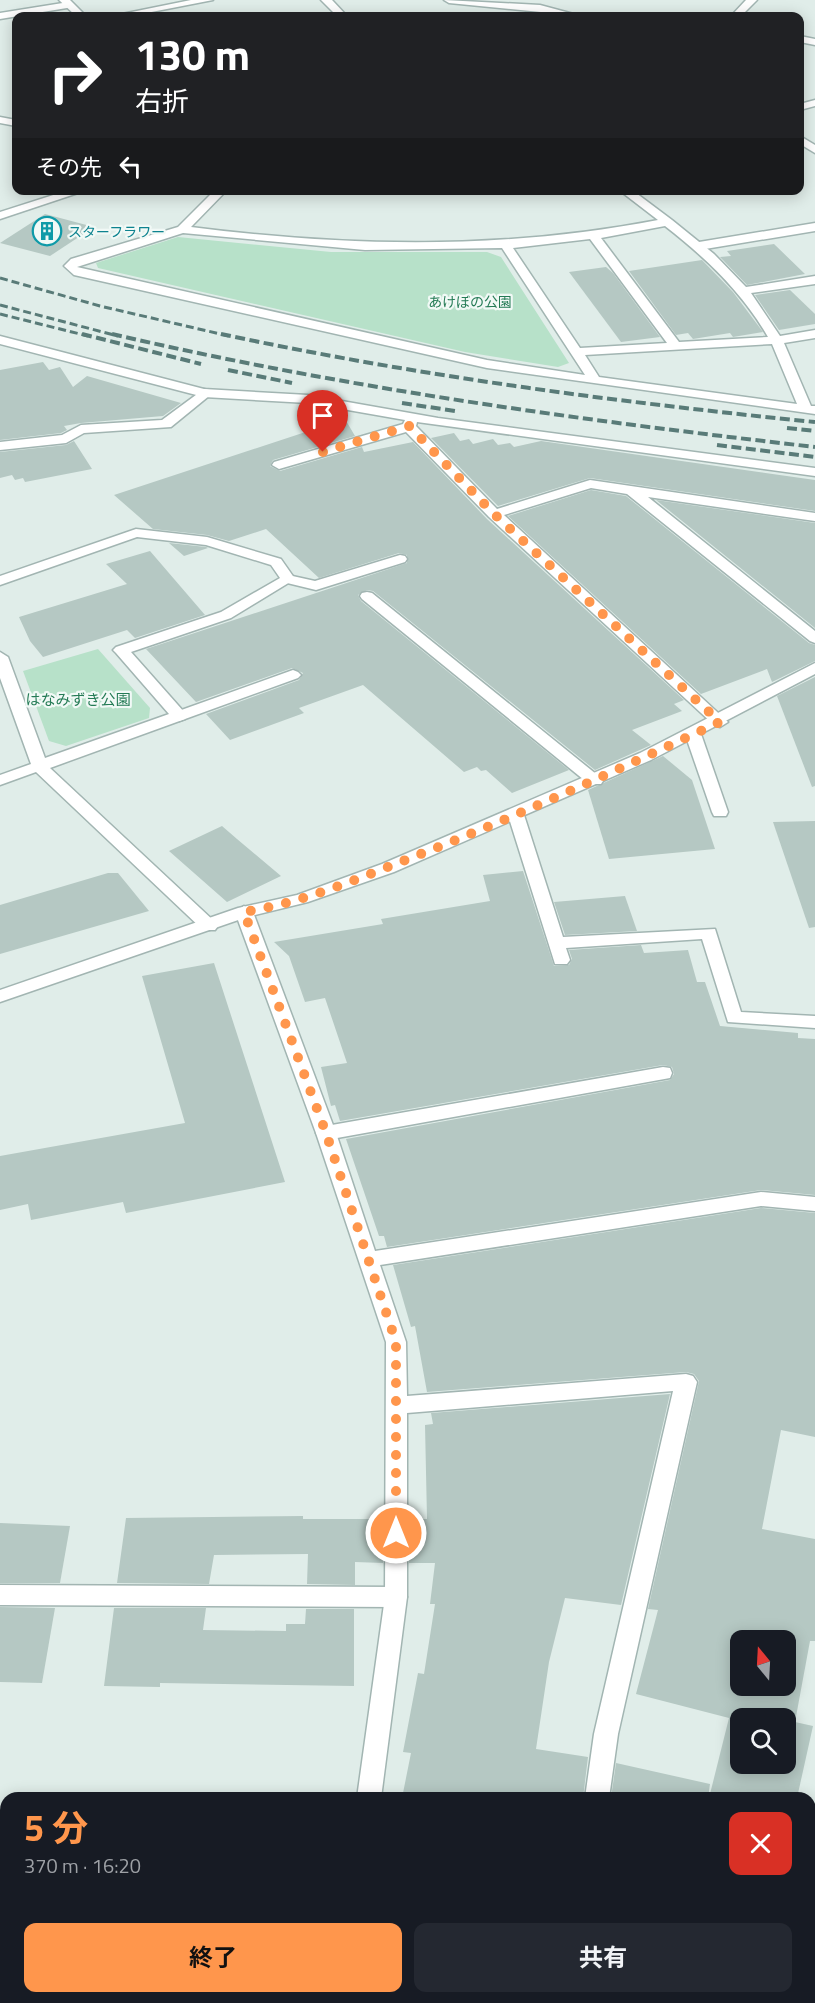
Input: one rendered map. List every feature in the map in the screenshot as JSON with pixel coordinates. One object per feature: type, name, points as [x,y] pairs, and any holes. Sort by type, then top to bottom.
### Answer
[{"type":"street","points":[[140,12],[208,0]]},
{"type":"street","points":[[326,0],[338,12]]},
{"type":"street","points":[[449,0],[560,12]]},
{"type":"street","points":[[546,12],[567,0]]},
{"type":"street","points":[[740,12],[752,0]]},
{"type":"street","points":[[19,12],[67,2]]},
{"type":"street","points":[[0,216],[66,195]]},
{"type":"street","points":[[182,229],[217,195]]},
{"type":"street","points":[[631,195],[699,246],[743,291],[776,340],[810,409]]},
{"type":"street","points":[[668,222],[594,236],[507,247],[327,246],[182,229],[75,262],[70,267],[74,271],[85,274],[487,364],[810,409]]},
{"type":"street","points":[[699,246],[815,227]]},
{"type":"street","points":[[594,236],[676,346]]},
{"type":"street","points":[[507,247],[595,380]]},
{"type":"street","points":[[743,291],[815,280]]},
{"type":"street","points":[[576,352],[776,340],[815,334]]},
{"type":"street","points":[[1,339],[204,393],[308,399],[411,422],[815,472]]},
{"type":"street","points":[[0,446],[66,439],[81,429],[166,424],[204,393]]},
{"type":"street","points":[[279,465],[411,422]]},
{"type":"street","points":[[411,422],[494,514],[720,722]]},
{"type":"street","points":[[494,514],[590,484],[815,517]]},
{"type":"street","points":[[631,490],[815,638]]},
{"type":"street","points":[[0,581],[136,533],[207,541],[276,562],[288,579],[316,586],[400,559]]},
{"type":"street","points":[[179,716],[121,650],[226,615],[288,579]]},
{"type":"street","points":[[368,596],[595,781]]},
{"type":"street","points":[[0,657],[40,767],[209,926]]},
{"type":"street","points":[[0,996],[209,926],[244,912],[274,907],[348,882],[595,781],[720,722],[815,668]]},
{"type":"street","points":[[0,780],[293,675]]},
{"type":"street","points":[[693,735],[720,812]]},
{"type":"street","points":[[516,814],[561,960]]},
{"type":"street","points":[[244,912],[326,1133],[396,1342],[396,1597],[370,1792]]},
{"type":"street","points":[[555,943],[709,933],[734,1018],[815,1022]]},
{"type":"street","points":[[326,1133],[663,1073]]},
{"type":"street","points":[[369,1259],[761,1199],[815,1204]]},
{"type":"street","points":[[397,1404],[686,1382],[606,1734],[598,1792]]},
{"type":"street","points":[[0,1594],[396,1597]]},
{"type":"green space","name":"あけぼの公園","points":[[178,237],[331,252],[487,252],[501,257],[569,363],[558,367],[465,352],[98,268],[96,263]]},
{"type":"green space","name":"はなみずき公園","points":[[98,649],[150,708],[149,718],[66,746],[49,741],[23,671]]},
{"type":"building","name":"スターフラワー","points":[[45,214],[94,227],[50,256],[0,243]]},
{"type":"building","points":[[774,244],[805,274],[747,285],[720,257],[731,256],[727,251]]},
{"type":"building","points":[[702,260],[733,292],[763,332],[733,337],[730,333],[693,339],[688,333],[676,335],[629,271]]},
{"type":"building","points":[[606,267],[613,273],[660,337],[621,342],[569,272]]},
{"type":"building","points":[[790,290],[815,314],[815,324],[779,330],[755,295]]},
{"type":"building","points":[[43,362],[49,370],[60,367],[73,387],[87,376],[181,403],[163,416],[81,423],[64,426],[67,430],[61,433],[0,440],[0,370]]},
{"type":"building","points":[[345,419],[355,436],[273,460],[270,466],[280,471],[362,447],[364,452],[413,442],[487,519],[684,700],[674,704],[682,711],[632,730],[651,745],[595,770],[373,591],[367,590],[358,595],[361,601],[569,770],[512,793],[486,770],[481,771],[477,767],[464,772],[363,685],[299,708],[304,713],[230,740],[206,714],[299,680],[303,673],[292,668],[196,702],[146,649],[407,563],[407,555],[399,553],[319,578],[266,529],[229,541],[207,535],[153,529],[114,495]]},
{"type":"building","points":[[454,433],[460,441],[469,439],[473,444],[493,439],[498,445],[510,443],[514,447],[541,441],[815,480],[815,511],[590,478],[498,506],[431,438]]},
{"type":"building","points":[[74,441],[92,469],[25,482],[23,478],[15,480],[12,475],[0,478],[0,452],[66,445]]},
{"type":"building","points":[[591,490],[626,496],[809,643],[815,645],[815,661],[772,682],[767,669],[701,694],[508,516]]},
{"type":"building","points":[[656,500],[815,523],[815,628]]},
{"type":"building","points":[[169,543],[206,547],[208,548],[184,556]]},
{"type":"building","points":[[150,551],[205,615],[135,638],[127,630],[43,657],[30,641],[19,617],[127,584],[106,564]]},
{"type":"building","points":[[815,677],[815,786],[812,787],[777,696]]},
{"type":"building","points":[[663,756],[692,780],[715,849],[609,859],[588,790]]},
{"type":"building","points":[[815,821],[815,927],[809,928],[773,822]]},
{"type":"building","points":[[222,826],[281,876],[227,902],[169,851]]},
{"type":"building","points":[[523,871],[554,966],[569,965],[572,959],[569,950],[641,945],[644,953],[688,950],[697,982],[705,982],[720,1026],[798,1033],[798,1038],[815,1039],[815,1195],[761,1190],[387,1247],[384,1236],[379,1236],[346,1139],[670,1080],[674,1074],[672,1067],[663,1065],[340,1121],[335,1105],[331,1106],[321,1067],[347,1063],[325,998],[305,1002],[289,956],[274,942],[383,924],[381,919],[490,901],[483,875]]},
{"type":"building","points":[[108,873],[118,873],[149,911],[0,954],[0,905]]},
{"type":"building","points":[[625,896],[637,931],[565,935],[554,902]]},
{"type":"building","points":[[214,963],[285,1182],[126,1213],[123,1202],[31,1220],[28,1204],[0,1210],[0,1156],[185,1123],[142,976]]},
{"type":"building","points":[[761,1208],[815,1213],[815,1437],[781,1430],[762,1529],[815,1539],[815,1641],[810,1641],[796,1717],[796,1708],[730,1708],[730,1774],[796,1774],[796,1722],[813,1726],[798,1792],[710,1792],[729,1718],[636,1694],[658,1610],[648,1609],[699,1381],[694,1374],[686,1372],[427,1392],[415,1326],[411,1327],[393,1265]]},
{"type":"building","points":[[670,1394],[621,1605],[565,1598],[549,1662],[536,1749],[588,1757],[584,1792],[403,1792],[411,1753],[403,1752],[418,1673],[424,1674],[435,1604],[430,1604],[435,1563],[409,1563],[409,1519],[427,1519],[425,1425],[433,1424],[431,1413]]},
{"type":"building","points":[[303,1516],[303,1519],[383,1519],[383,1563],[355,1562],[355,1585],[307,1584],[308,1554],[214,1555],[209,1584],[117,1583],[126,1518]]},
{"type":"building","points":[[0,1523],[70,1526],[60,1583],[0,1583]]},
{"type":"building","points":[[0,1607],[55,1608],[42,1683],[0,1682]]},
{"type":"building","points":[[114,1608],[206,1608],[203,1630],[286,1631],[286,1624],[305,1624],[306,1609],[354,1609],[354,1686],[160,1683],[160,1687],[104,1686]]},
{"type":"building","points":[[616,1763],[710,1784],[709,1792],[612,1792]]},
{"type":"railway","points":[[0,278],[100,306],[229,336]]},
{"type":"railway","points":[[0,305],[118,336]]},
{"type":"railway","points":[[0,314],[88,336]]},
{"type":"railway","points":[[82,334],[201,364]]},
{"type":"railway","points":[[112,334],[286,371],[462,401],[638,426],[815,447]]},
{"type":"railway","points":[[221,334],[369,363],[517,386],[666,406],[815,422]]},
{"type":"railway","points":[[228,370],[292,383]]},
{"type":"railway","points":[[402,403],[455,411]]},
{"type":"railway","points":[[787,428],[815,431]]},
{"type":"railway","points":[[717,445],[815,457]]},
{"type":"place","name":"スターフラワー","points":[[47,231]]},
{"type":"route","points":[[323,452],[409,426],[494,514],[720,722],[587,785],[447,844],[348,882],[274,907],[244,912],[326,1133],[396,1342],[396,1533]]}]
